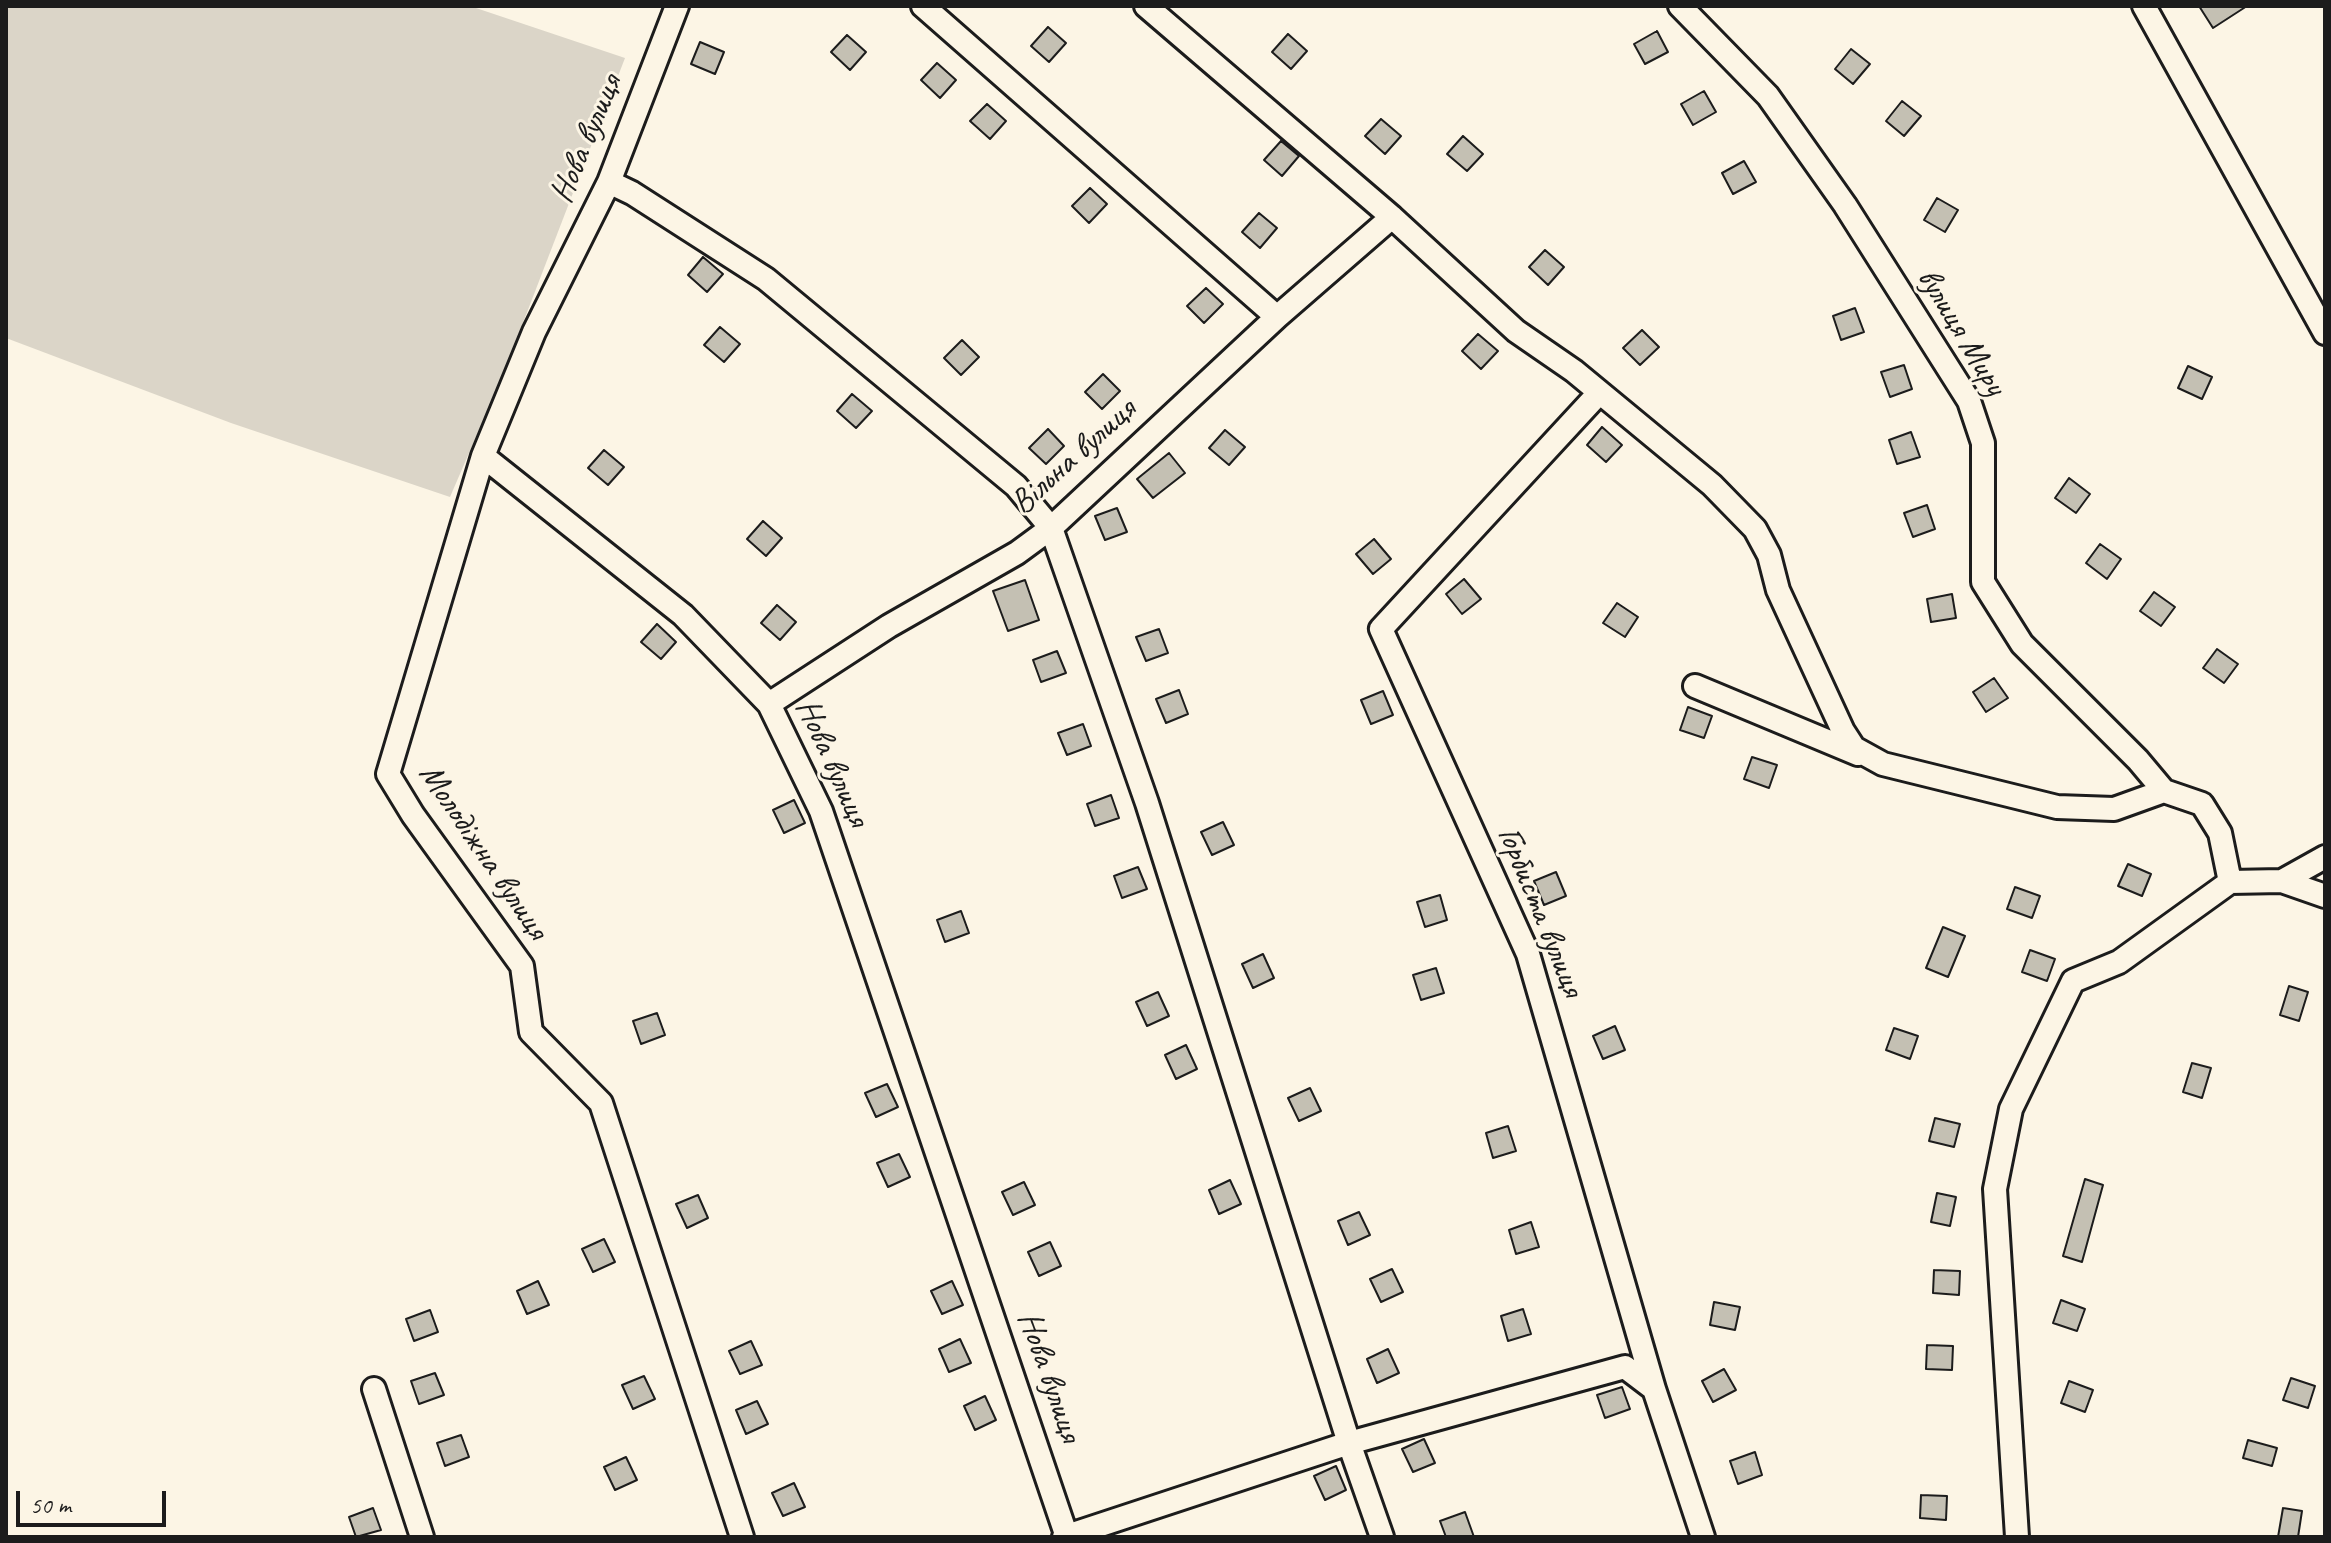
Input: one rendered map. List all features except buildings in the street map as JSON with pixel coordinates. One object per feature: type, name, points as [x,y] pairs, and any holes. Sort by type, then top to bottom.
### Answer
[{"type":"street","name":"Нова вулиця","points":[[677,6],[609,182],[534,332],[483,456],[683,615],[769,704],[821,811],[1066,1537]]},
{"type":"street","points":[[923,6],[1277,317]]},
{"type":"street","points":[[1146,6],[1392,217],[1516,331],[1574,371],[1712,485],[1755,529],[1769,555],[1778,590],[1843,731],[1854,748],[1867,757]]},
{"type":"street","name":"вулиця Миру","points":[[1680,6],[1768,96],[1845,205],[1969,401],[1983,443],[1983,582],[2022,644],[2138,760],[2164,791]]},
{"type":"street","points":[[2144,6],[2325,333]]},
{"type":"street","points":[[609,182],[632,193],[766,279],[1016,486],[1051,528],[1147,803],[1349,1443],[1382,1537]]},
{"type":"street","name":"Вільна вулиця","points":[[769,704],[889,626],[1017,553],[1051,528],[1277,317],[1392,217]]},
{"type":"street","name":"Горбиста вулиця","points":[[1599,393],[1381,629],[1528,954],[1654,1389],[1703,1537]]},
{"type":"street","name":"Молодіжна вулиця","points":[[483,456],[388,774],[413,815],[522,966],[531,1032],[601,1103],[742,1537]]},
{"type":"street","points":[[1695,686],[1883,764],[2057,807],[2114,809],[2164,791],[2202,804],[2220,833],[2230,882]]},
{"type":"street","points":[[2282,881],[2325,857]]},
{"type":"street","points":[[2017,1537],[1995,1189],[2011,1109],[2073,981],[2119,962],[2230,882],[2282,881],[2325,896]]},
{"type":"street","points":[[1066,1537],[1349,1443],[1625,1367],[1654,1389]]},
{"type":"street","points":[[374,1389],[422,1537]]},
{"type":"shaded area","points":[[6,6],[470,6],[625,58],[504,372],[450,497],[231,423],[6,338]]}]
